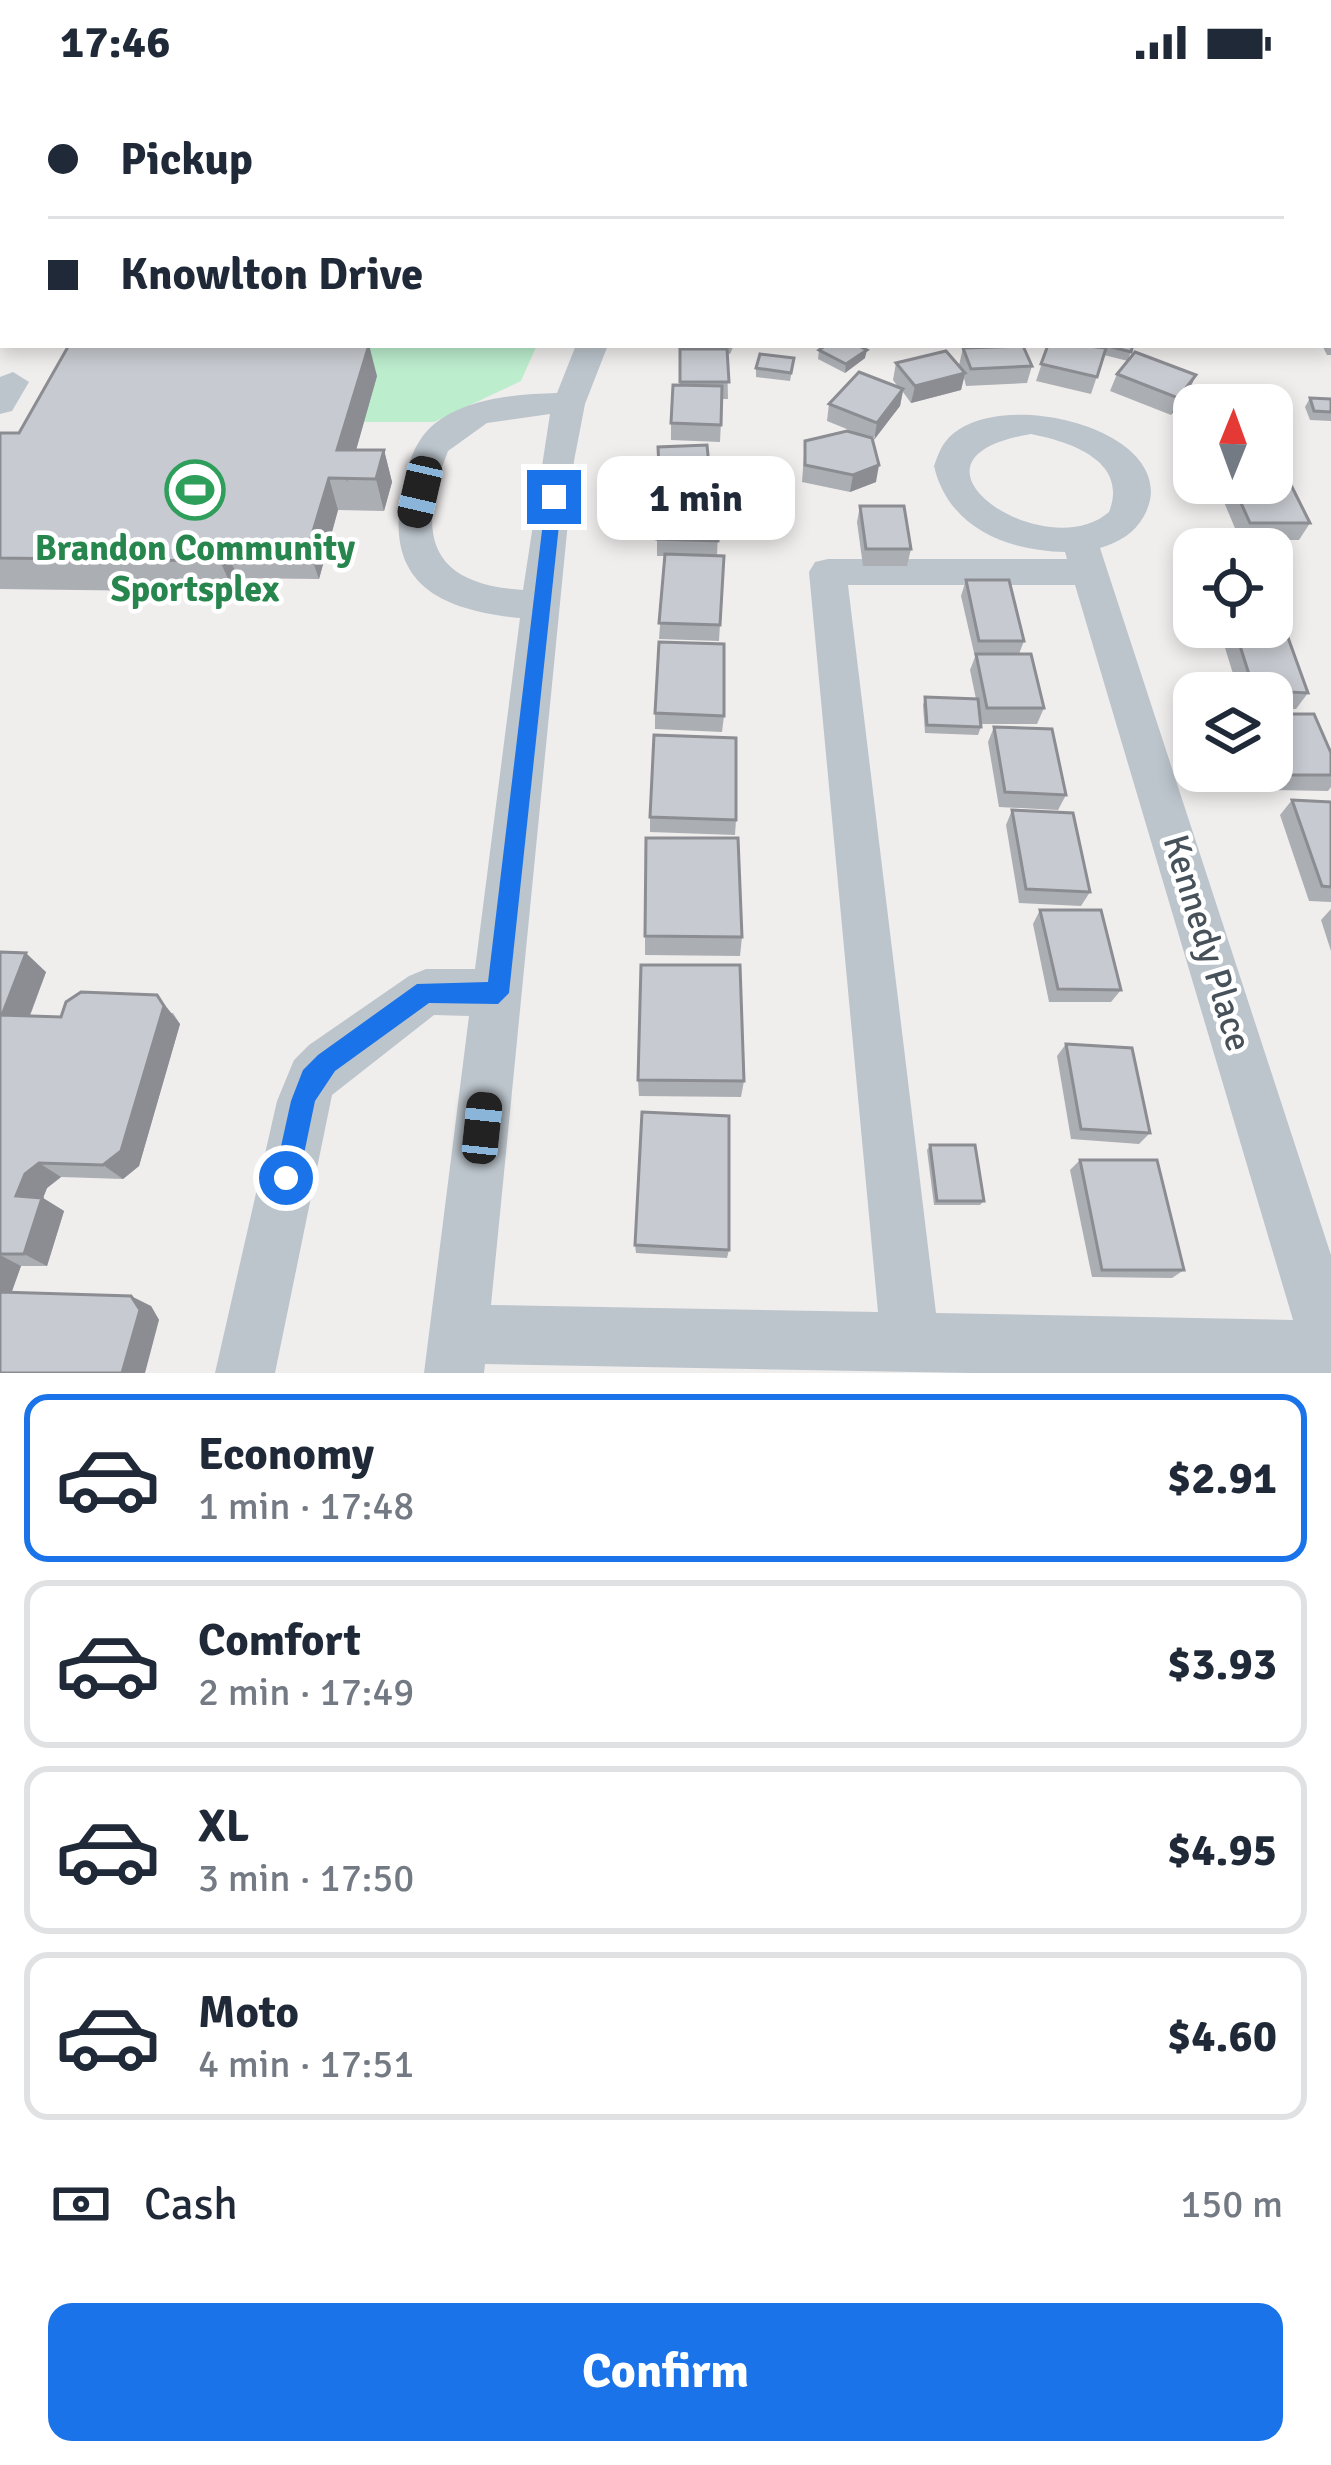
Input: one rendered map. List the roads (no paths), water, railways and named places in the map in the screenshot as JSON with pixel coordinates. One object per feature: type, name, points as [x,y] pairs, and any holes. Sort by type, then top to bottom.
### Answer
[{"type":"street","points":[[591,348],[568,404],[557,461],[457,1353],[910,1342],[1331,1349]]},
{"type":"street","points":[[543,604],[488,603],[451,589],[424,563],[412,528],[429,457],[440,440],[506,405],[568,404]]},
{"type":"street","points":[[910,1342],[828,572],[1086,556],[1129,513],[1134,494],[1128,473],[1113,454],[1089,438],[1031,423],[1004,424],[963,442],[952,458],[950,476],[957,495],[974,514],[1026,539],[1086,556]]},
{"type":"street","name":"Kennedy Place","points":[[1086,556],[1331,1349]]},
{"type":"street","points":[[245,1373],[303,1101],[312,1078],[425,992],[498,993]]},
{"type":"place","name":"Brandon Community Sportsplex","points":[[195,490]]}]
